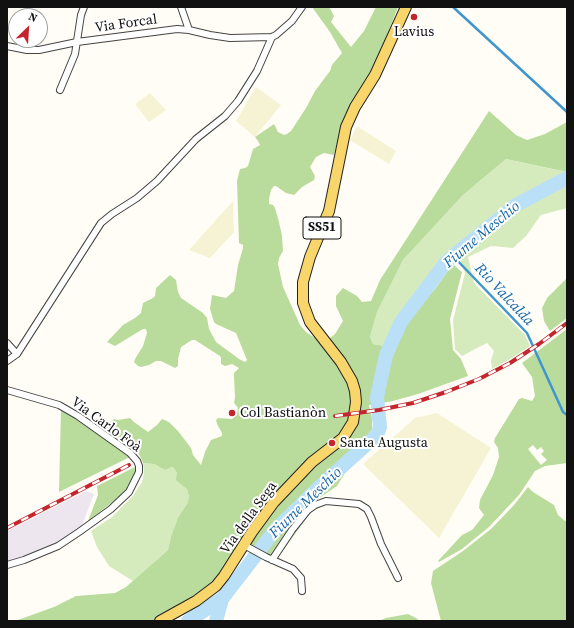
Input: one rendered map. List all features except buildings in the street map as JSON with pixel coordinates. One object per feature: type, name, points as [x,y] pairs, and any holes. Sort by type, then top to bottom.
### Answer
[{"type":"main road","name":"Via della Sega","points":[[160,621],[185,608],[211,591],[248,547],[266,512],[291,483],[312,462],[340,441],[353,422],[356,407],[354,386],[341,362],[310,322],[303,303],[303,282],[308,263],[329,211],[342,141],[349,120],[355,107],[375,75],[406,7]]},
{"type":"street","points":[[60,90],[75,54],[81,14],[84,7]]},
{"type":"street","points":[[181,7],[189,30]]},
{"type":"street","points":[[7,361],[17,354],[101,223],[137,198],[156,181],[196,139],[225,116],[238,101],[257,71],[272,37],[292,21],[302,7]]},
{"type":"street","name":"Via Forcal","points":[[7,46],[27,50],[40,50],[77,42],[177,29],[189,30],[210,36],[230,38],[272,37]]},
{"type":"street","points":[[7,343],[17,354]]},
{"type":"street","name":"Via Carlo Foà","points":[[7,390],[59,405],[78,416],[130,453],[137,461],[139,472],[129,492],[111,509],[79,532],[58,546],[24,560],[7,565]]},
{"type":"street","points":[[272,560],[292,530],[308,510],[315,505],[326,501],[359,504],[367,509],[381,544],[398,578]]},
{"type":"street","points":[[248,547],[293,569],[301,578],[302,591]]},
{"type":"shaded area","points":[[256,87],[281,105],[255,137],[236,121]]},
{"type":"shaded area","points":[[150,93],[166,110],[149,122],[135,104]]},
{"type":"shaded area","points":[[357,126],[396,151],[389,164],[350,140]]},
{"type":"shaded area","points":[[233,201],[234,232],[210,258],[189,250]]},
{"type":"shaded area","points":[[437,413],[491,448],[439,538],[363,464],[415,418]]},
{"type":"shaded area","points":[[86,491],[94,494],[81,528],[57,543],[9,562],[7,557],[7,531]]},
{"type":"green space","points":[[312,7],[329,7],[334,16],[331,22],[351,47],[364,31],[376,7],[398,7],[379,55],[341,127],[334,155],[324,153],[316,157],[310,167],[315,176],[314,180],[302,187],[294,195],[286,193],[276,186],[274,186],[271,190],[269,204],[273,205],[275,208],[282,236],[283,251],[279,258],[278,264],[283,287],[300,325],[306,332],[321,342],[325,342],[335,334],[343,321],[336,306],[336,296],[343,288],[357,296],[362,302],[371,301],[380,280],[489,111],[516,135],[527,140],[545,134],[567,122],[567,172],[506,159],[463,195],[403,260],[377,312],[370,337],[373,344],[396,348],[406,323],[435,289],[453,264],[462,272],[450,319],[453,350],[461,359],[468,376],[418,394],[393,401],[369,405],[372,418],[372,429],[365,440],[343,458],[350,465],[337,486],[318,499],[322,506],[310,513],[277,559],[269,557],[243,542],[219,579],[160,621],[15,621],[54,607],[76,596],[115,593],[126,587],[168,550],[178,518],[187,504],[189,497],[187,489],[176,480],[177,473],[174,468],[172,467],[165,470],[154,464],[143,463],[134,447],[103,428],[114,419],[118,420],[130,418],[148,432],[162,419],[169,422],[178,431],[191,448],[193,455],[201,465],[211,440],[222,436],[216,420],[218,418],[232,419],[237,415],[238,408],[234,403],[234,373],[239,368],[232,364],[225,366],[221,364],[220,356],[195,340],[192,340],[181,347],[178,366],[175,368],[161,361],[156,361],[141,367],[134,362],[143,346],[147,333],[146,329],[143,329],[115,346],[107,342],[123,325],[141,313],[143,303],[155,296],[156,288],[170,275],[176,280],[178,292],[181,298],[203,313],[207,318],[209,329],[216,342],[239,359],[245,362],[247,360],[236,333],[214,322],[210,309],[212,295],[226,298],[234,291],[238,265],[243,248],[243,245],[239,243],[237,181],[240,169],[248,166],[253,149],[260,145],[255,137],[274,124],[278,132],[284,135],[291,131],[315,91],[330,71],[332,65],[342,53],[330,32]]},
{"type":"green space","points":[[506,159],[566,172],[512,201],[450,253],[440,262],[395,323],[385,346],[373,344],[370,337],[377,312],[403,260],[463,195]]},
{"type":"green space","points":[[567,182],[567,208],[541,215],[526,236],[513,248],[491,246],[468,257],[474,283],[525,335],[530,346],[492,369],[491,360],[494,351],[487,343],[462,356],[455,349],[453,320],[465,273],[459,257],[518,208]]},
{"type":"green space","points":[[567,278],[567,318],[550,331],[544,321],[542,308],[547,298]]},
{"type":"green space","points":[[567,329],[567,463],[545,466],[535,471],[519,495],[489,527],[462,549],[439,562],[438,561],[462,535],[472,530],[484,515],[479,508],[480,500],[493,475],[499,457],[498,448],[494,442],[495,438],[519,399],[522,398],[532,401],[535,396],[532,377],[522,363]],"holes":[[[533,445],[537,450],[541,447],[544,451],[541,454],[547,460],[541,465],[528,449]]]},
{"type":"green space","points":[[61,409],[122,449],[130,457],[59,492]]},
{"type":"green space","points":[[143,463],[154,464],[165,470],[172,467],[174,468],[187,489],[189,497],[171,537],[168,550],[133,581],[109,566],[97,547],[91,531],[112,517],[133,496],[142,482],[144,473]]},
{"type":"green space","points":[[135,467],[136,472],[130,485],[120,496],[88,521],[98,495],[97,486]]},
{"type":"green space","points":[[528,487],[533,492],[554,505],[558,515],[565,521],[567,520],[567,621],[441,621],[431,583],[433,571],[463,551],[491,529],[514,505]]},
{"type":"green space","points":[[408,614],[420,621],[379,621],[386,618]]},
{"type":"waterway","points":[[453,7],[567,112]]},
{"type":"waterway","name":"Fiume Meschio","points":[[216,621],[222,599],[276,529],[316,490],[377,435],[380,427],[377,397],[386,355],[401,322],[447,261],[516,205],[567,178]]},
{"type":"waterway","name":"Rio Valcalda","points":[[453,256],[527,333],[563,412],[567,415]]},
{"type":"waterway","points":[[188,621],[222,599]]},
{"type":"railway","points":[[335,416],[379,410],[413,403],[479,379],[510,363],[567,323]]},
{"type":"railway","points":[[7,528],[129,465]]},
{"type":"place","name":"Lavius","points":[[414,17]]},
{"type":"place","name":"Col Bastianòn","points":[[232,413]]},
{"type":"place","name":"Santa Augusta","points":[[332,443]]}]
